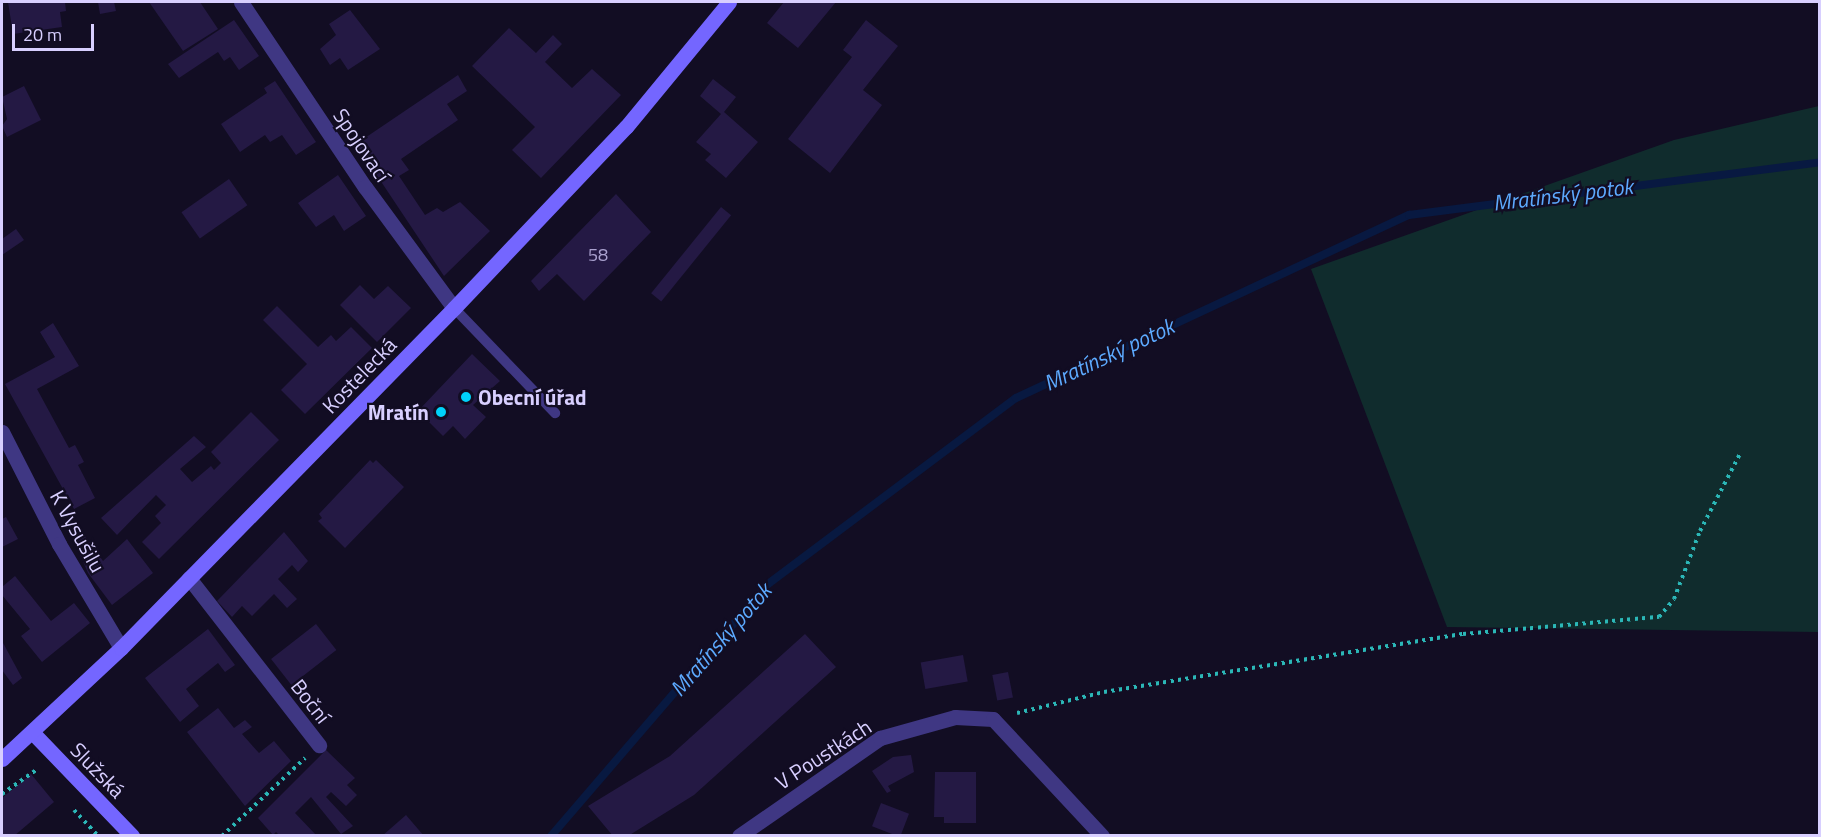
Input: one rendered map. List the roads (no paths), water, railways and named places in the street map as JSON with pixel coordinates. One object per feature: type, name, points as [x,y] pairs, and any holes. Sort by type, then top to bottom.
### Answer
[{"type":"main road","name":"Kostelecká","points":[[2,759],[33,733],[122,648],[454,308],[626,127],[729,2]]},
{"type":"main road","name":"Služská","points":[[33,733],[132,836]]},
{"type":"street","name":"Spojovací","points":[[241,2],[365,187],[454,308]]},
{"type":"street","name":"K Vysušilu","points":[[2,432],[59,544],[122,648]]},
{"type":"street","name":"Boční","points":[[189,578],[319,745]]},
{"type":"street","name":"V Poustkách","points":[[739,836],[880,738],[956,717],[993,719],[1102,836]]},
{"type":"lane","points":[[454,308],[555,413]]},
{"type":"waterway","name":"Mratínský potok","points":[[551,836],[768,584],[1016,398],[1409,215],[1820,162]]},
{"type":"place","name":"Obecní úřad","points":[[466,397]]},
{"type":"place","name":"Mratín","points":[[441,412]]}]
